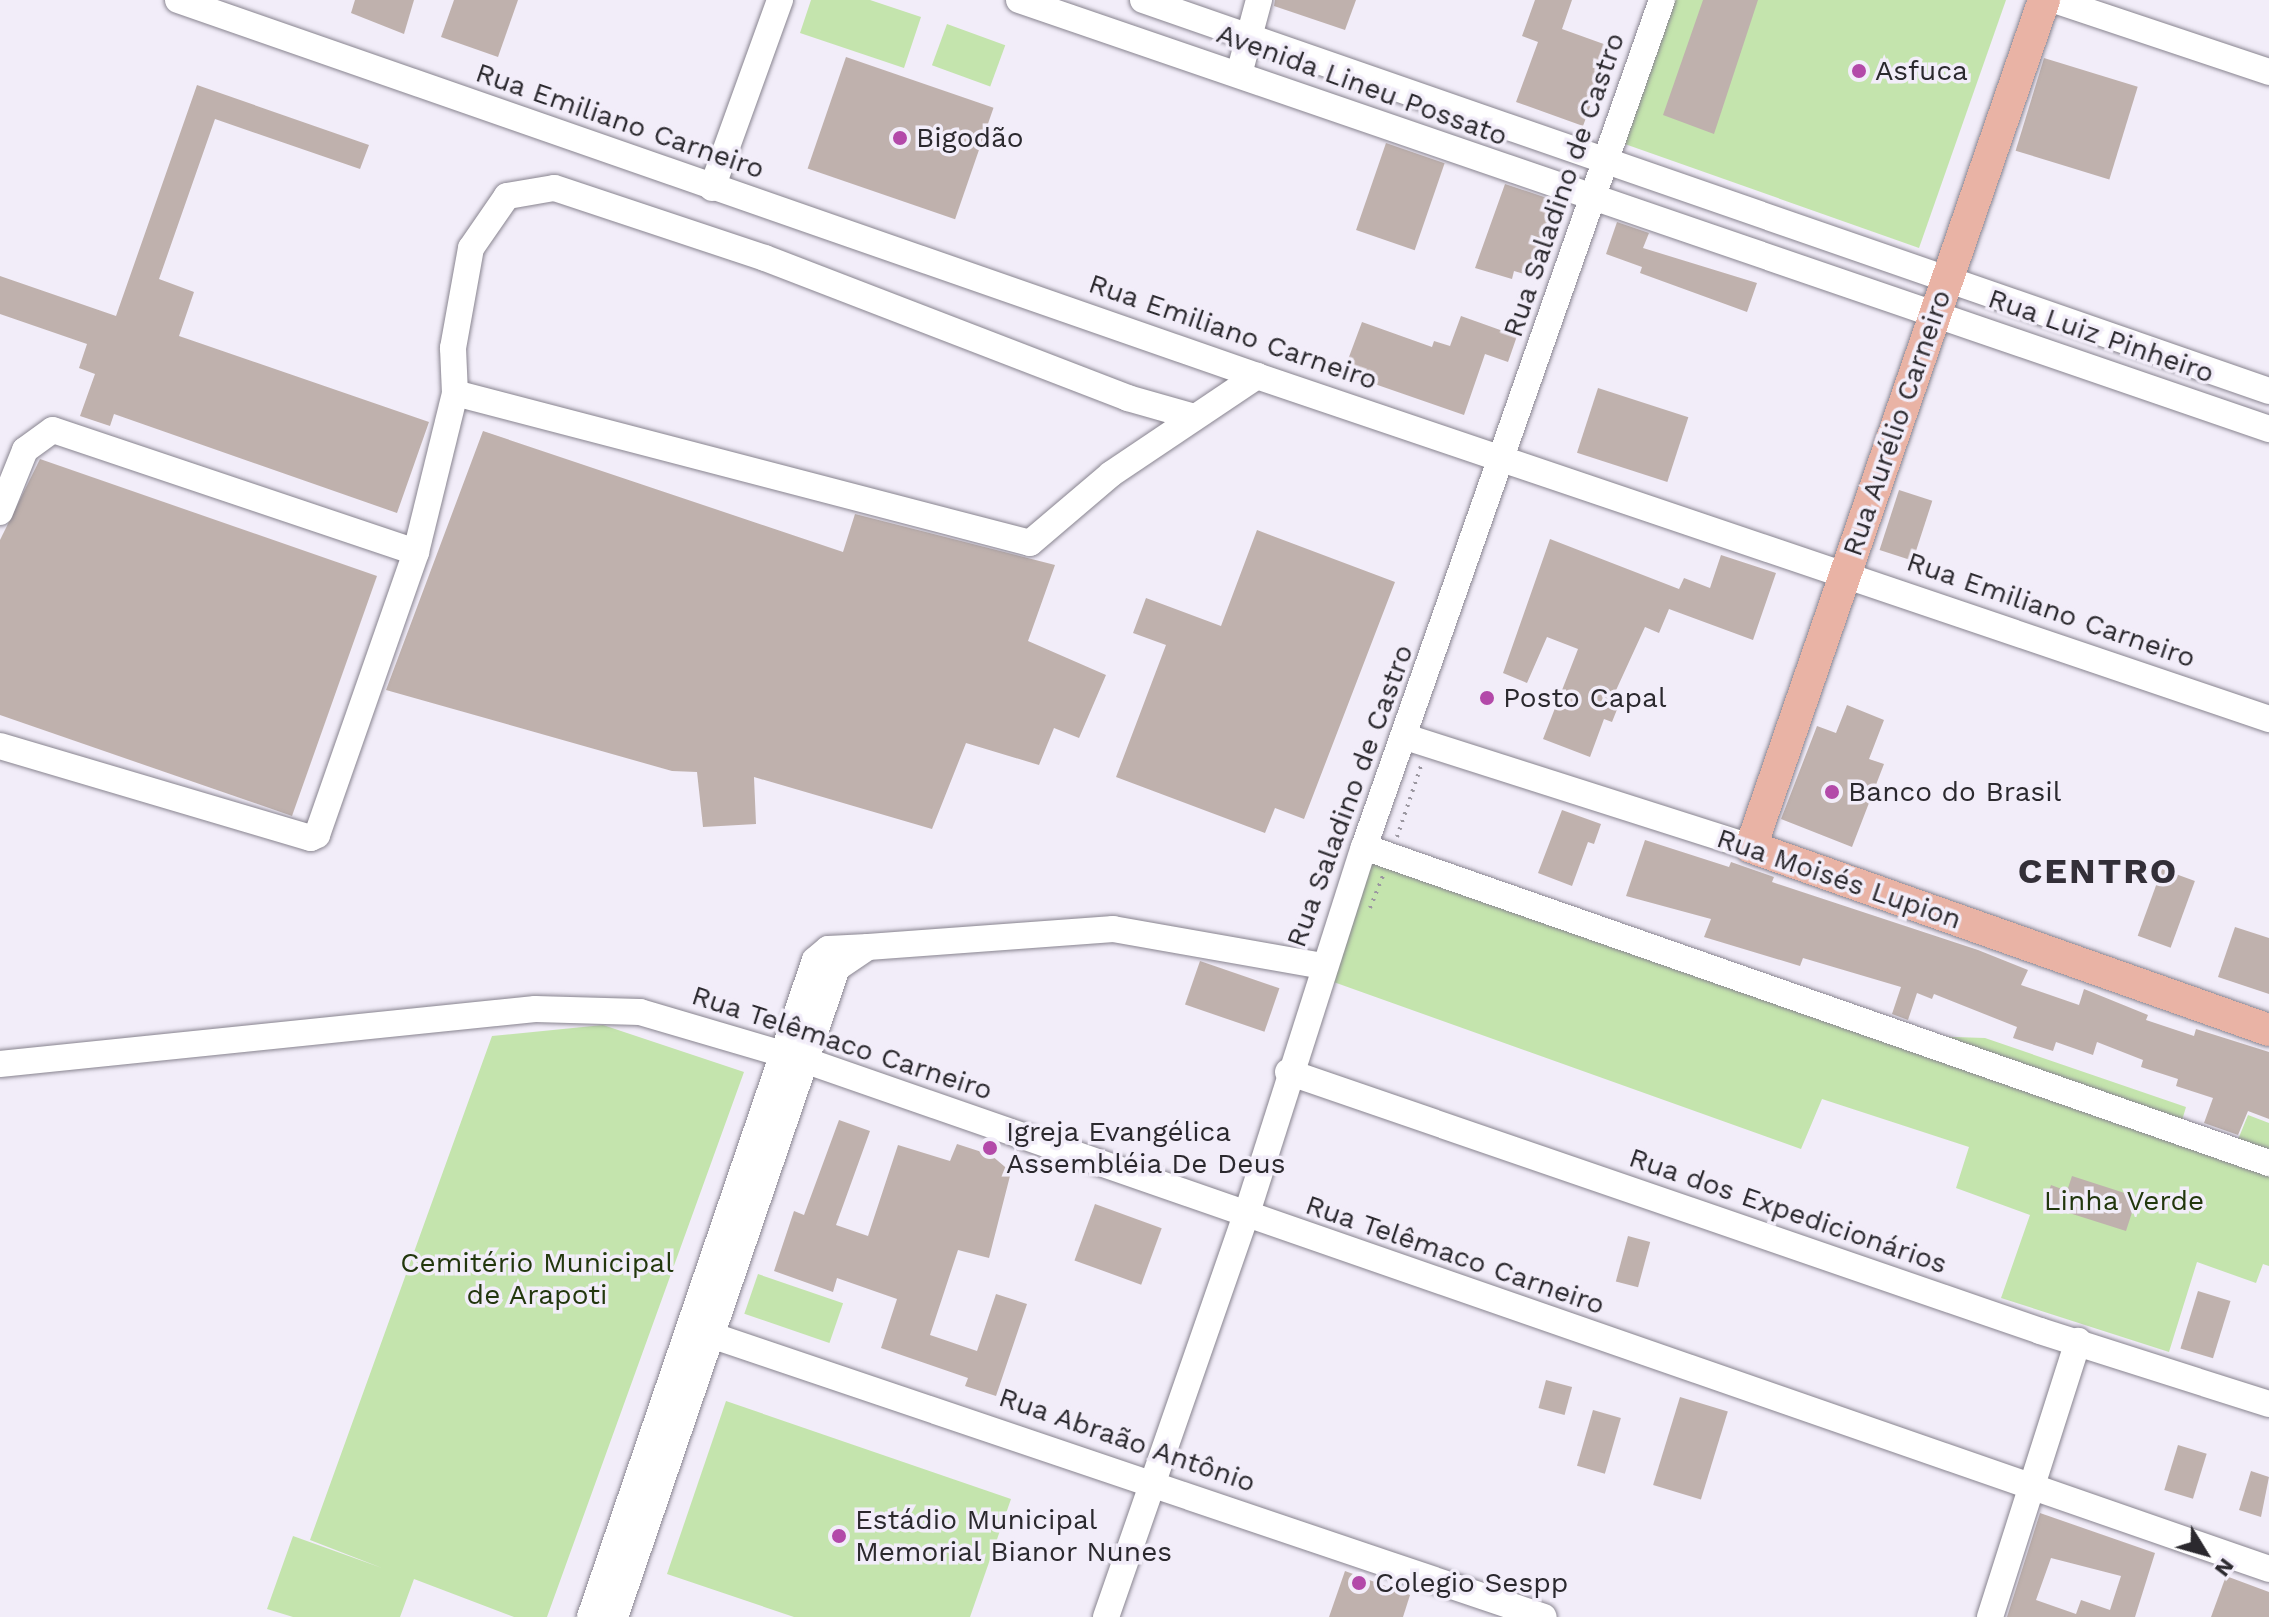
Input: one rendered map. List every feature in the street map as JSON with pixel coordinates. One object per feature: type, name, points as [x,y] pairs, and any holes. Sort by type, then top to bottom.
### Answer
[{"type":"main road","name":"Rua Aurélio Carneiro","points":[[1751,847],[2044,0]]},
{"type":"main road","name":"Rua Moisés Lupion","points":[[1751,847],[2269,1030]]},
{"type":"street","points":[[712,188],[780,0]]},
{"type":"street","name":"Avenida Lineu Possato","points":[[1019,0],[1239,74],[1592,200]]},
{"type":"street","name":"Avenida Lineu Possato","points":[[1143,0],[1603,162]]},
{"type":"street","points":[[1239,74],[1247,35],[1259,0]]},
{"type":"street","name":"Rua Saladino de Castro","points":[[1106,1617],[1246,1216],[1323,966],[1406,737],[1603,162],[1662,0]]},
{"type":"street","points":[[2054,0],[2269,72]]},
{"type":"street","name":"Rua Emiliano Carneiro","points":[[192,2],[712,188],[2269,719]]},
{"type":"street","points":[[1457,152],[1469,115]]},
{"type":"street","name":"Rua Luiz Pinheiro","points":[[1603,162],[1947,277],[2269,391]]},
{"type":"street","points":[[0,746],[311,838],[322,829],[416,552],[455,393],[453,348],[471,248],[507,196],[554,188],[765,258],[1128,398],[1191,416]]},
{"type":"street","name":"Rua Luiz Pinheiro","points":[[1592,200],[1937,312],[2269,429]]},
{"type":"street","points":[[455,393],[1030,543],[1111,474],[1191,416],[1257,376]]},
{"type":"street","points":[[0,512],[25,450],[53,430],[416,552]]},
{"type":"street","name":"Rua Moisés Lupion","points":[[1406,737],[1751,847]]},
{"type":"street","points":[[1364,847],[2269,1163]]},
{"type":"street","points":[[609,1614],[700,1331],[794,1058],[837,968],[868,947],[1113,929],[1323,966]]},
{"type":"street","name":"Rua Telêmaco Carneiro","points":[[0,1064],[535,1009],[606,1007],[672,1020],[794,1058],[2031,1490],[2269,1569]]},
{"type":"street","name":"Rua dos Expedicionários","points":[[1288,1072],[2269,1404]]},
{"type":"street","name":"Rua Abraão Antônio","points":[[700,1331],[1153,1481],[1544,1617]]},
{"type":"street","points":[[1990,1617],[2078,1341]]},
{"type":"green space","points":[[811,0],[870,0],[921,17],[904,68],[800,33]]},
{"type":"green space","points":[[1674,0],[2006,0],[1919,248],[1622,143]]},
{"type":"green space","points":[[947,24],[1005,45],[990,87],[932,65]]},
{"type":"green space","name":"Linha Verde","points":[[1379,841],[1923,1036],[1985,1038],[2186,1107],[2181,1124],[2237,1142],[2248,1115],[2269,1123],[2269,1266],[2263,1264],[2256,1283],[2197,1262],[2169,1352],[2001,1298],[2030,1215],[1956,1188],[1969,1147],[1822,1099],[1801,1149],[1328,980]]},
{"type":"green space","name":"Cemitério Municipal de Arapoti","points":[[603,1025],[744,1072],[547,1617],[514,1617],[414,1579],[400,1617],[293,1617],[267,1609],[293,1536],[382,1568],[310,1540],[492,1036]]},
{"type":"green space","points":[[758,1274],[843,1303],[829,1343],[744,1314]]},
{"type":"green space","name":"Estádio Municipal Memorial Bianor Nunes","points":[[726,1401],[1011,1499],[970,1617],[794,1617],[667,1574]]},
{"type":"building","points":[[355,0],[414,0],[404,34],[351,13]]},
{"type":"building","points":[[454,0],[518,0],[498,57],[441,37]]},
{"type":"building","points":[[1275,0],[1356,0],[1345,30],[1274,6]]},
{"type":"building","points":[[1535,0],[1572,0],[1562,29],[1612,47],[1583,126],[1516,102],[1538,42],[1522,36]]},
{"type":"building","points":[[1703,0],[1758,0],[1714,134],[1663,115]]},
{"type":"building","name":"Bigodão","points":[[846,57],[994,108],[955,219],[808,169]]},
{"type":"building","points":[[2044,58],[2138,87],[2109,179],[2016,151]]},
{"type":"building","points":[[197,85],[369,145],[360,169],[215,119],[159,279],[194,292],[179,336],[429,422],[397,513],[114,414],[110,426],[80,416],[95,374],[79,368],[87,344],[0,314],[0,276],[116,316]]},
{"type":"building","points":[[1386,143],[1445,163],[1415,250],[1356,230]]},
{"type":"building","points":[[1505,184],[1559,202],[1534,277],[1514,271],[1512,279],[1475,268]]},
{"type":"building","points":[[1617,222],[1649,233],[1643,248],[1757,283],[1747,312],[1640,273],[1642,267],[1606,254]]},
{"type":"building","points":[[1461,316],[1517,336],[1508,362],[1485,354],[1464,415],[1343,373],[1362,322],[1432,347],[1434,341],[1450,346]]},
{"type":"building","points":[[1598,388],[1688,417],[1667,482],[1577,453]]},
{"type":"building","points":[[483,431],[843,552],[855,514],[1055,565],[1028,641],[1106,675],[1079,738],[1054,728],[1039,765],[966,743],[932,829],[754,777],[756,824],[703,827],[697,772],[672,771],[386,690]]},
{"type":"building","points":[[40,459],[377,576],[292,816],[0,715],[0,540]]},
{"type":"building","points":[[1899,490],[1932,501],[1913,561],[1880,550]]},
{"type":"building","points":[[1257,530],[1395,582],[1304,819],[1275,808],[1265,833],[1116,777],[1166,645],[1133,633],[1146,598],[1221,626]]},
{"type":"building","points":[[1550,539],[1679,589],[1684,578],[1710,588],[1721,555],[1776,573],[1753,640],[1669,609],[1659,633],[1645,627],[1612,699],[1620,702],[1612,722],[1604,719],[1590,757],[1543,739],[1578,649],[1547,637],[1527,683],[1503,673]]},
{"type":"building","name":"Banco do Brasil","points":[[1847,705],[1884,720],[1869,759],[1884,764],[1852,847],[1781,819],[1817,726],[1836,733]]},
{"type":"building","points":[[1562,810],[1601,824],[1594,844],[1588,842],[1572,886],[1538,873]]},
{"type":"building","points":[[1645,840],[1729,867],[1731,862],[1774,877],[1772,882],[1978,950],[2028,970],[2021,985],[2079,1005],[2084,989],[2148,1015],[2146,1020],[2194,1036],[2196,1029],[2269,1052],[2269,1119],[2248,1111],[2238,1135],[2204,1123],[2213,1098],[2176,1086],[2178,1079],[2141,1067],[2143,1060],[2097,1042],[2093,1055],[2056,1042],[2053,1051],[2013,1038],[2017,1027],[1934,994],[1932,999],[1917,993],[1908,1020],[1892,1014],[1901,987],[1803,958],[1800,966],[1704,937],[1711,919],[1626,896]]},
{"type":"building","points":[[2162,869],[2195,881],[2171,948],[2138,936]]},
{"type":"building","points":[[2235,927],[2269,938],[2269,994],[2218,977]]},
{"type":"building","points":[[1200,961],[1279,988],[1264,1032],[1185,1004]]},
{"type":"building","points":[[839,1120],[870,1131],[836,1225],[868,1236],[898,1145],[950,1161],[957,1144],[991,1155],[1011,1172],[989,1258],[958,1250],[930,1335],[977,1351],[996,1294],[1027,1304],[996,1396],[965,1386],[968,1378],[881,1348],[897,1299],[837,1278],[833,1292],[774,1271],[794,1211],[804,1215]]},
{"type":"building","points":[[2072,1176],[2137,1197],[2126,1231],[2044,1205],[2051,1185],[2067,1191]]},
{"type":"building","points":[[1095,1204],[1162,1228],[1141,1285],[1074,1260]]},
{"type":"building","points":[[1628,1236],[1650,1242],[1638,1287],[1616,1281]]},
{"type":"building","points":[[2198,1291],[2231,1301],[2213,1358],[2180,1348]]},
{"type":"building","points":[[1546,1380],[1572,1387],[1565,1415],[1538,1408]]},
{"type":"building","points":[[1680,1397],[1728,1412],[1701,1500],[1653,1485]]},
{"type":"building","points":[[1593,1410],[1621,1418],[1605,1474],[1577,1466]]},
{"type":"building","points":[[2178,1445],[2207,1454],[2193,1499],[2164,1490]]},
{"type":"building","points":[[2251,1471],[2269,1477],[2261,1517],[2239,1510]]},
{"type":"building","points":[[2040,1513],[2155,1553],[2135,1617],[2007,1617]],"holes":[[[2051,1558],[2121,1576],[2110,1610],[2081,1600],[2076,1614],[2036,1600]]]},
{"type":"building","name":"Colegio Sespp","points":[[1345,1571],[1410,1595],[1403,1617],[1329,1617]]},
{"type":"building","points":[[2226,1576],[2269,1592],[2269,1617],[2211,1617]]},
{"type":"place","name":"Asfuca","points":[[1859,71]]},
{"type":"place","name":"Bigodão","points":[[900,138]]},
{"type":"place","name":"Posto Capal","points":[[1487,698]]},
{"type":"place","name":"Banco do Brasil","points":[[1832,792]]},
{"type":"place","name":"Igreja Evangélica Assembléia De Deus","points":[[990,1148]]},
{"type":"place","name":"Estádio Municipal Memorial Bianor Nunes","points":[[839,1536]]},
{"type":"place","name":"Colegio Sespp","points":[[1359,1583]]},
{"type":"district","name":"CENTRO","points":[[2098,872]]}]
